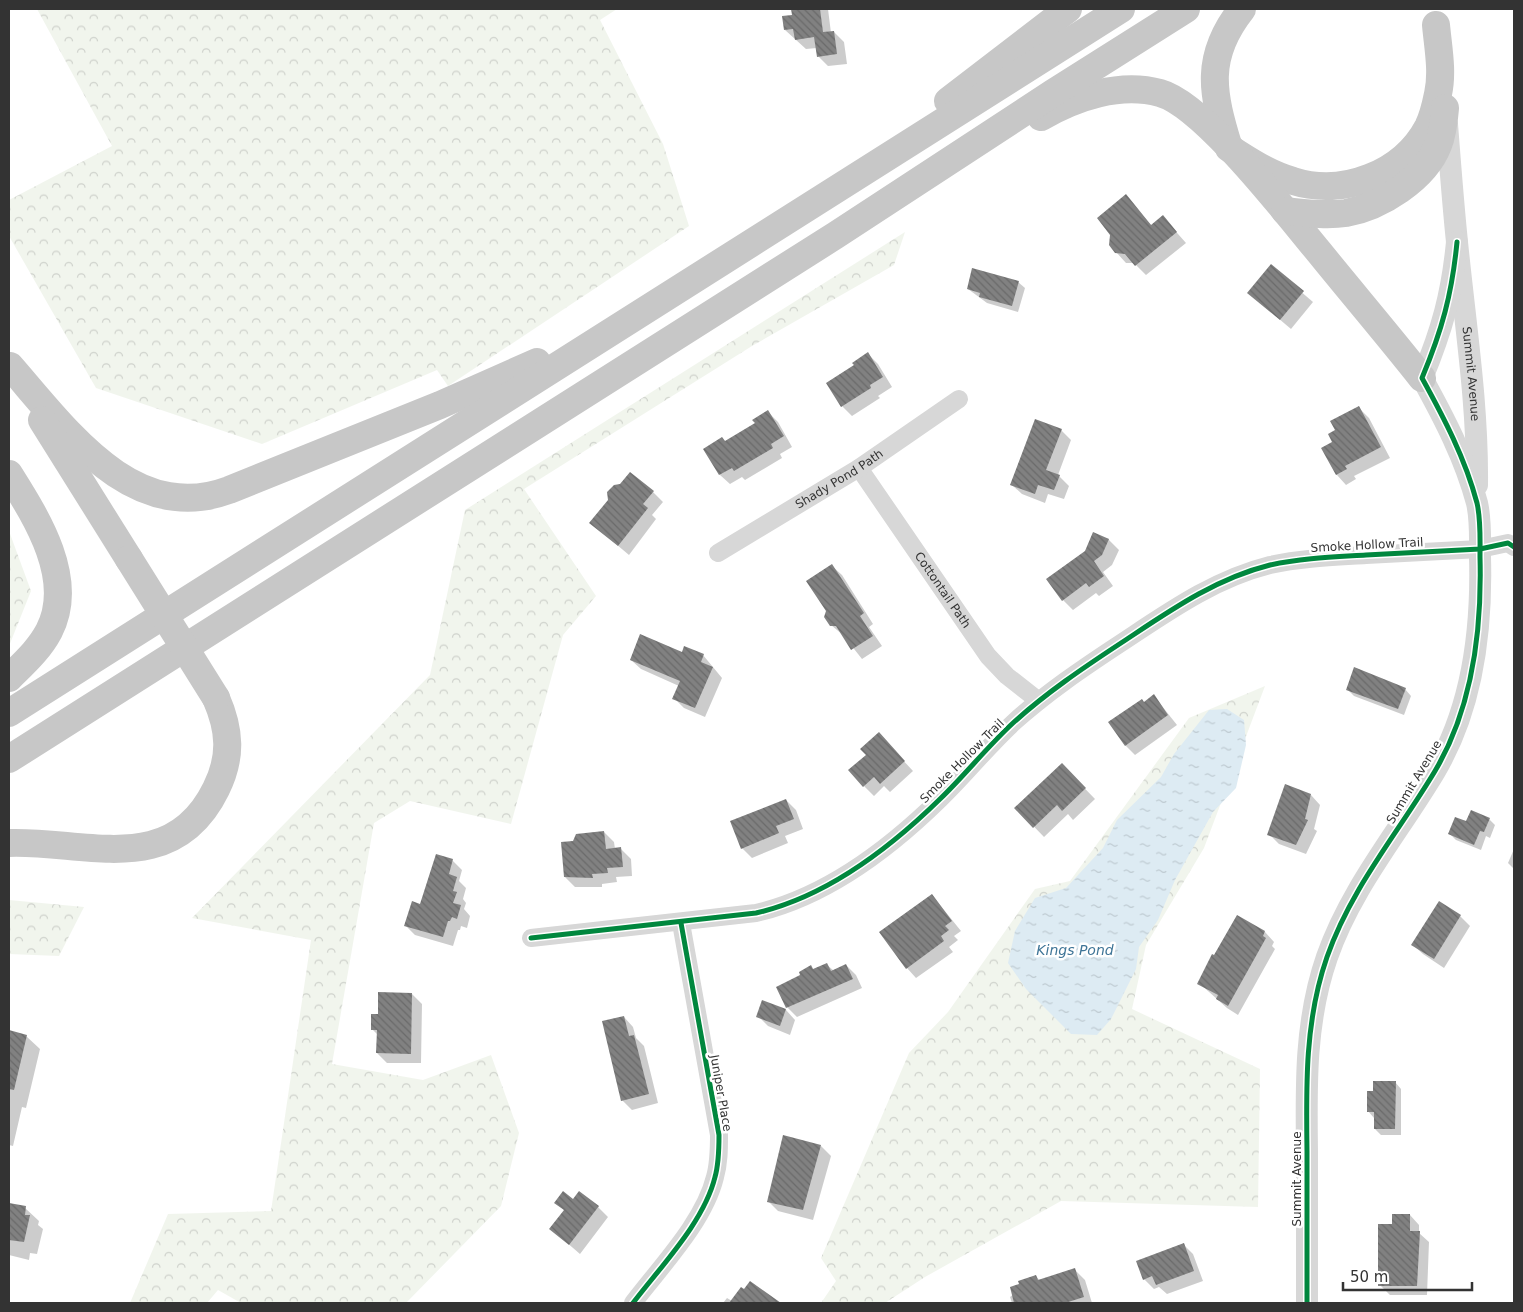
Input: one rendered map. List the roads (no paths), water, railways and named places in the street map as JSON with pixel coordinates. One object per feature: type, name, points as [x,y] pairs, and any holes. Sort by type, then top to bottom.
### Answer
[{"type":"highway","points":[[772,230],[1068,9]]},
{"type":"highway","points":[[9,713],[1121,9]]},
{"type":"highway","points":[[9,759],[836,235],[1053,93],[1186,9]]},
{"type":"highway","points":[[1242,9],[1228,30],[1216,60],[1214,93],[1229,148],[1268,172],[1307,185],[1333,187],[1362,181],[1384,172],[1407,153],[1428,127],[1438,92],[1440,63],[1436,25]]},
{"type":"highway","points":[[836,235],[1049,112],[1107,91],[1130,89],[1161,94],[1184,106],[1207,125],[1229,148],[1284,211],[1422,378]]},
{"type":"highway","points":[[1284,211],[1322,214],[1346,213],[1377,203],[1400,190],[1424,169],[1438,147],[1445,107]]},
{"type":"highway","points":[[9,365],[77,441],[113,472],[153,494],[180,499],[193,499],[229,490],[440,405],[528,366],[651,307]]},
{"type":"highway","points":[[9,365],[216,698],[227,727],[226,763],[212,797],[186,828],[150,846],[131,850],[110,850],[50,843],[9,843]]},
{"type":"highway","points":[[9,474],[28,505],[46,541],[54,570],[57,591],[55,611],[49,630],[40,646],[9,678]]},
{"type":"street","name":"Summit Avenue","points":[[1307,1303],[1306,1066],[1316,998],[1327,958],[1346,911],[1362,880],[1398,830],[1437,768],[1455,730],[1468,688],[1479,619],[1478,456],[1445,107]]},
{"type":"street","name":"Summit Avenue","points":[[1457,242],[1453,279],[1446,315],[1422,378],[1446,421],[1467,471],[1477,506]]},
{"type":"street","name":"Shady Pond Path","points":[[718,554],[859,468],[959,399]]},
{"type":"street","name":"Cottontail Path","points":[[859,468],[988,656],[1006,676],[1039,701]]},
{"type":"street","name":"Smoke Hollow Trail","points":[[531,938],[680,923],[756,913],[780,908],[806,898],[870,858],[912,824],[939,800],[1011,725],[1061,683],[1198,593],[1233,577],[1269,566],[1306,558],[1480,549],[1508,543],[1514,547]]},
{"type":"street","name":"Juniper Place","points":[[633,1303],[697,1219],[709,1197],[716,1176],[719,1155],[719,1135],[680,923]]},
{"type":"water","name":"Kings Pond","points":[[1227,709],[1244,720],[1246,745],[1236,788],[1213,812],[1175,880],[1158,920],[1139,947],[1136,969],[1111,1019],[1097,1035],[1071,1034],[1026,989],[1008,963],[1015,931],[1035,898],[1066,888],[1103,848],[1117,820],[1161,777],[1174,754],[1209,710]]}]
